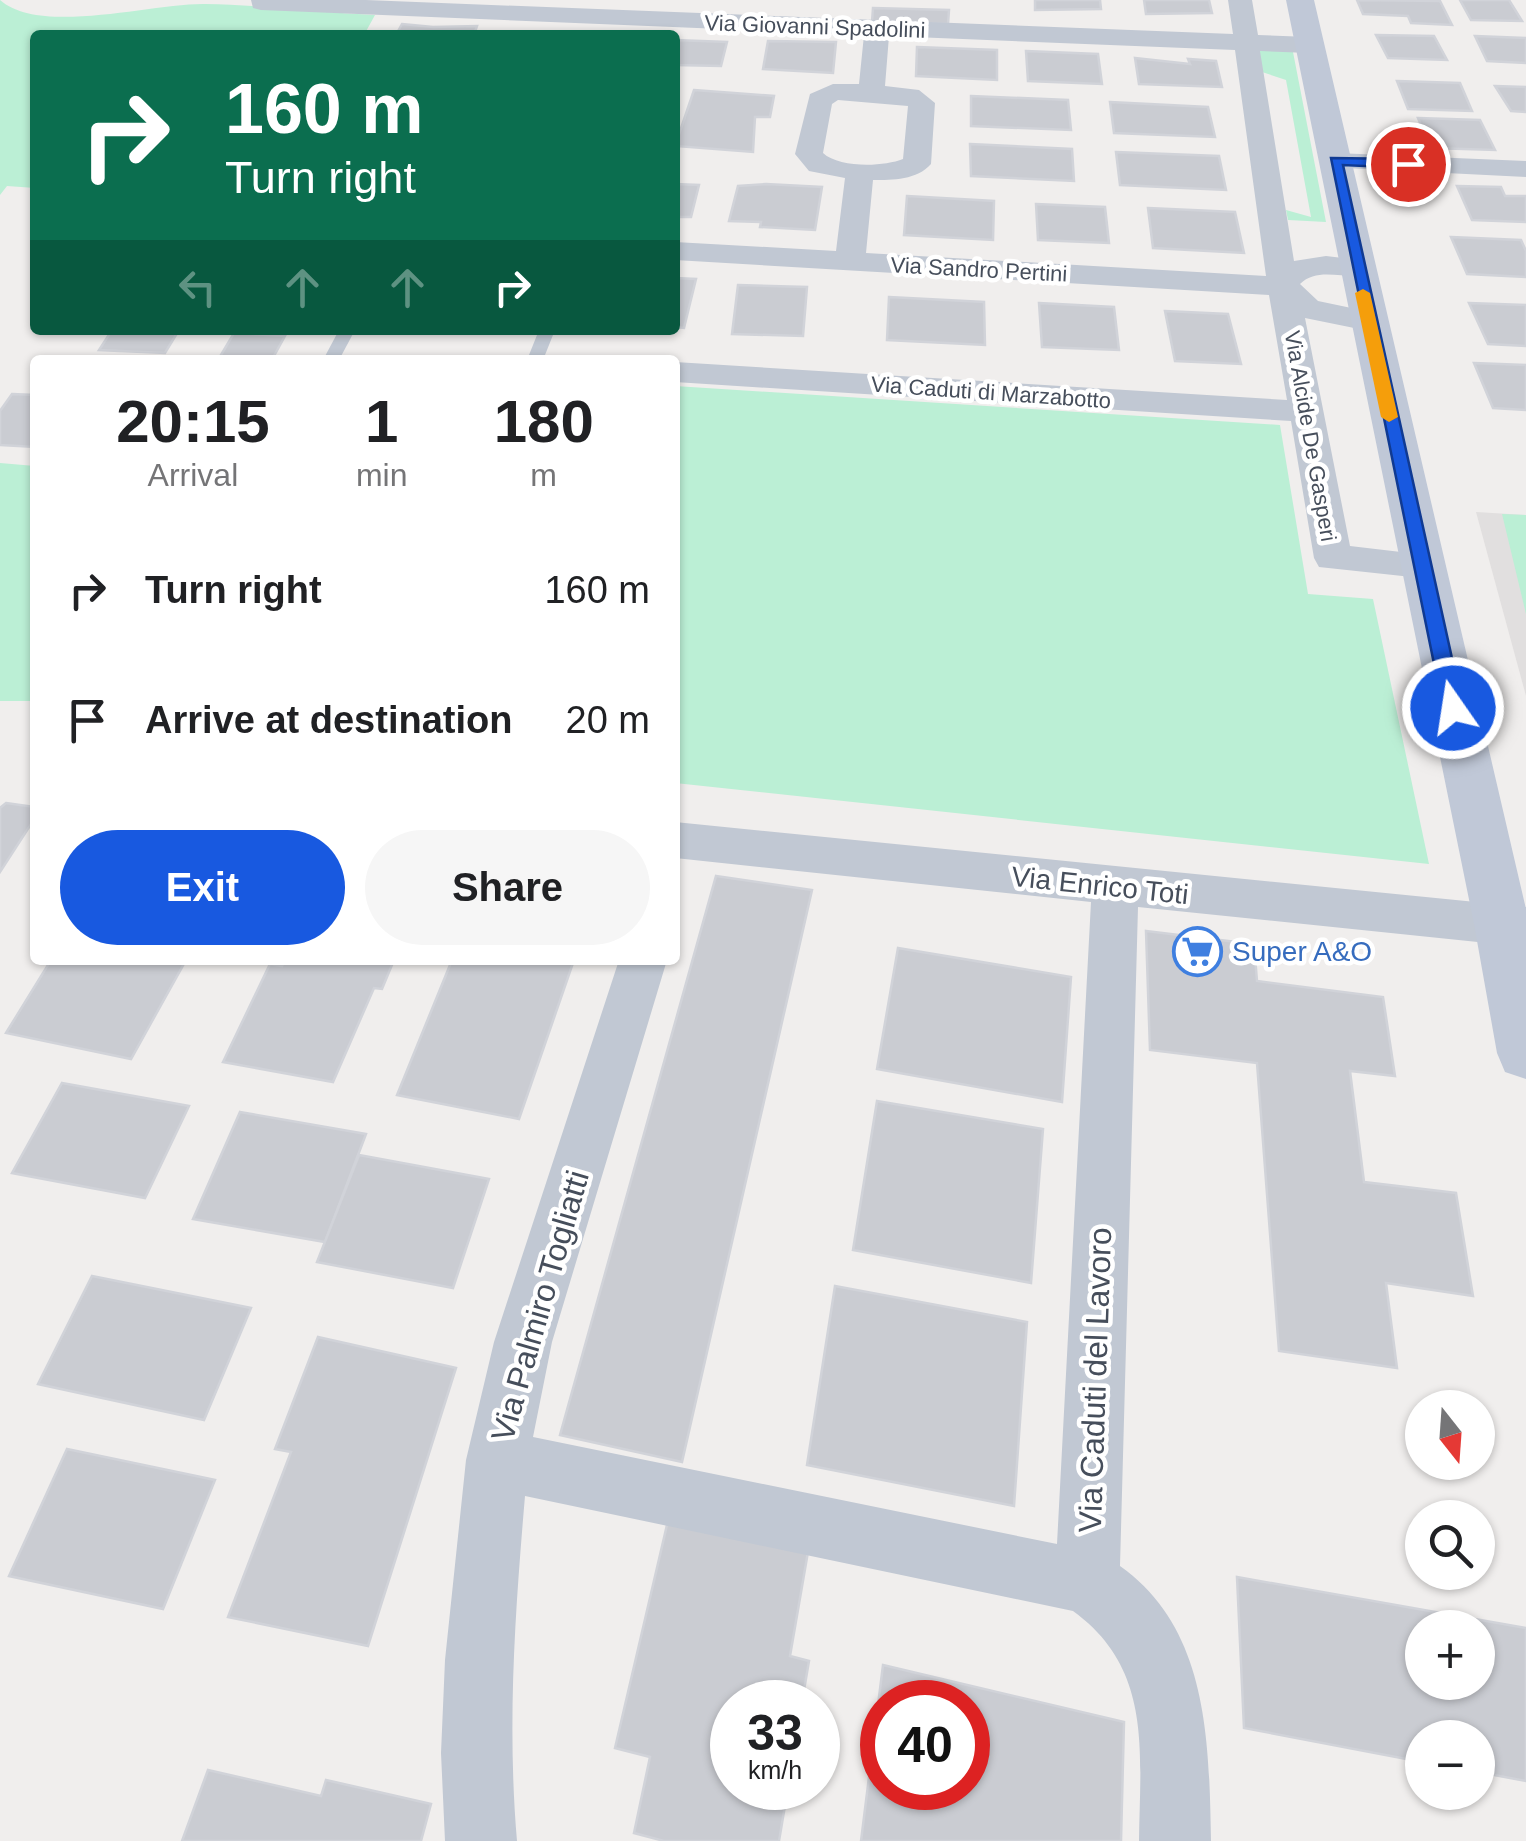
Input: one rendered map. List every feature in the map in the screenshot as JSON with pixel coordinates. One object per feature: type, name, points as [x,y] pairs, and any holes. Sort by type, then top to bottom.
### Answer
[{"type":"street","name":"Via Alcide De Gasperi","points":[[1240,0],[1283,286],[1333,558],[1421,565]]},
{"type":"street","points":[[1300,0],[1421,565],[1514,925],[1526,1053]]},
{"type":"street","name":"Via Giovanni Spadolini","points":[[261,4],[302,2],[511,15],[1309,45]]},
{"type":"street","points":[[870,92],[877,29]]},
{"type":"street","points":[[833,92],[870,92],[903,94],[922,103],[917,164],[898,171],[860,172],[819,165],[809,154],[819,100],[833,92]]},
{"type":"street","points":[[1336,160],[1526,169]]},
{"type":"street","points":[[850,262],[860,172]]},
{"type":"street","name":"Via Sandro Pertini","points":[[680,251],[1283,286]]},
{"type":"street","points":[[1283,286],[1286,278],[1305,268],[1357,268]]},
{"type":"street","name":"Via Alcide De Gasperi","points":[[1283,286],[1308,309],[1369,321]]},
{"type":"street","name":"Via Caduti di Marzabotto","points":[[680,372],[1308,412]]},
{"type":"street","name":"Via Enrico Toti","points":[[680,847],[1514,925]]},
{"type":"street","name":"Via Caduti del Lavoro","points":[[1087,1582],[1115,887]]},
{"type":"street","name":"Via Palmiro Togliatti","points":[[481,1841],[475,1754],[478,1660],[497,1460],[523,1342],[642,965]]},
{"type":"street","points":[[497,1460],[1087,1582],[1128,1612],[1144,1633],[1162,1672],[1173,1721],[1176,1841]]},
{"type":"shaded area","points":[[1476,512],[1526,515],[1526,696]]},
{"type":"green space","points":[[0,0],[42,16],[98,15],[205,4],[375,15],[367,30],[30,30],[30,188],[7,186],[0,195]]},
{"type":"green space","points":[[1258,49],[1293,52],[1326,222],[1288,220],[1286,210],[1311,217],[1286,80],[1262,72]]},
{"type":"green space","points":[[680,386],[1280,425],[1308,594],[1373,599],[1429,864],[680,784]]},
{"type":"green space","points":[[0,463],[30,466],[30,701],[0,701]]},
{"type":"green space","points":[[1502,514],[1526,515],[1526,614]]},
{"type":"building","points":[[1035,0],[1100,0],[1101,9],[1035,10]]},
{"type":"building","points":[[1144,0],[1209,0],[1212,13],[1146,14]]},
{"type":"building","points":[[1357,0],[1440,1],[1452,25],[1411,23],[1408,16],[1363,14]]},
{"type":"building","points":[[1460,0],[1509,0],[1522,21],[1471,20]]},
{"type":"building","points":[[873,8],[949,10],[948,24],[872,22]]},
{"type":"building","points":[[402,24],[477,26],[476,30],[399,30]]},
{"type":"building","points":[[1376,35],[1434,36],[1447,60],[1388,58]]},
{"type":"building","points":[[1475,36],[1526,38],[1526,63],[1487,61]]},
{"type":"building","points":[[680,40],[727,42],[721,66],[680,65]]},
{"type":"building","points":[[768,41],[836,42],[833,73],[763,69]]},
{"type":"building","points":[[917,47],[997,50],[997,80],[916,76]]},
{"type":"building","points":[[1026,51],[1098,54],[1102,84],[1028,81]]},
{"type":"building","points":[[1135,58],[1190,64],[1188,59],[1216,61],[1222,87],[1139,84]]},
{"type":"building","points":[[1397,81],[1460,83],[1472,111],[1408,109]]},
{"type":"building","points":[[1495,86],[1526,87],[1526,112],[1511,111]]},
{"type":"building","points":[[694,90],[774,96],[770,117],[755,117],[753,152],[680,146],[680,131]]},
{"type":"building","points":[[971,96],[1068,100],[1071,130],[971,126]]},
{"type":"building","points":[[1110,102],[1208,107],[1215,137],[1114,133]]},
{"type":"building","points":[[1418,118],[1480,120],[1495,150],[1431,148]]},
{"type":"building","points":[[970,144],[1072,149],[1074,181],[971,176]]},
{"type":"building","points":[[1116,152],[1219,156],[1226,190],[1120,185]]},
{"type":"building","points":[[680,184],[699,185],[691,217],[680,217]]},
{"type":"building","points":[[738,186],[822,187],[815,230],[729,221]]},
{"type":"building","points":[[1457,186],[1501,187],[1505,196],[1526,196],[1526,222],[1472,220]]},
{"type":"building","points":[[907,196],[994,201],[993,240],[904,235]]},
{"type":"building","points":[[1036,204],[1105,207],[1109,243],[1038,240]]},
{"type":"building","points":[[1148,208],[1235,212],[1244,253],[1153,248]]},
{"type":"building","points":[[1451,237],[1521,240],[1526,251],[1526,277],[1467,274]]},
{"type":"building","points":[[680,278],[696,279],[684,328],[680,328]]},
{"type":"building","points":[[738,285],[807,287],[803,336],[732,334]]},
{"type":"building","points":[[889,297],[984,302],[985,345],[887,340]]},
{"type":"building","points":[[1039,303],[1114,307],[1119,350],[1042,347]]},
{"type":"building","points":[[1469,303],[1526,305],[1526,346],[1488,344]]},
{"type":"building","points":[[1165,311],[1228,314],[1241,364],[1175,361]]},
{"type":"building","points":[[109,335],[176,335],[165,353],[99,350]]},
{"type":"building","points":[[233,335],[285,336],[275,355],[221,355]]},
{"type":"building","points":[[1474,363],[1526,365],[1526,410],[1493,408]]},
{"type":"building","points":[[12,394],[30,395],[30,447],[0,445],[0,411]]},
{"type":"building","points":[[6,803],[30,806],[30,826],[0,872],[0,808]]},
{"type":"building","points":[[716,876],[812,890],[682,1462],[560,1435]]},
{"type":"building","points":[[1146,931],[1254,944],[1257,981],[1383,997],[1395,1076],[1350,1071],[1364,1182],[1456,1193],[1473,1296],[1386,1283],[1397,1368],[1279,1351],[1257,1063],[1150,1050]]},
{"type":"building","points":[[898,948],[1071,977],[1062,1102],[877,1069]]},
{"type":"building","points":[[48,965],[183,965],[131,1059],[6,1033]]},
{"type":"building","points":[[270,965],[392,965],[382,989],[374,988],[333,1082],[223,1062]]},
{"type":"building","points":[[450,965],[572,965],[519,1119],[397,1095]]},
{"type":"building","points":[[62,1083],[189,1106],[145,1198],[12,1173]]},
{"type":"building","points":[[877,1101],[1043,1129],[1031,1283],[853,1250]]},
{"type":"building","points":[[240,1112],[366,1134],[325,1242],[193,1219]]},
{"type":"building","points":[[359,1155],[489,1179],[453,1288],[317,1262]]},
{"type":"building","points":[[92,1276],[251,1308],[204,1420],[38,1384]]},
{"type":"building","points":[[835,1286],[1027,1322],[1014,1506],[807,1465]]},
{"type":"building","points":[[318,1337],[456,1368],[368,1646],[228,1617],[291,1452],[275,1449]]},
{"type":"building","points":[[67,1449],[215,1480],[163,1609],[9,1576]]},
{"type":"building","points":[[670,1512],[809,1546],[790,1656],[809,1661],[806,1680],[710,1680],[710,1810],[784,1810],[779,1841],[664,1841],[634,1833],[650,1757],[615,1748]]},
{"type":"building","points":[[1237,1577],[1424,1610],[1405,1610],[1405,1700],[1495,1700],[1495,1623],[1526,1628],[1526,1781],[1495,1775],[1495,1720],[1405,1720],[1405,1759],[1244,1728]]},
{"type":"building","points":[[883,1665],[946,1680],[881,1680]]},
{"type":"building","points":[[990,1690],[1124,1722],[1121,1841],[861,1841],[865,1810],[990,1810]]},
{"type":"building","points":[[208,1770],[321,1796],[326,1780],[431,1804],[421,1841],[182,1841]]},
{"type":"slow traffic","points":[[1363,293],[1389,417]]},
{"type":"place","name":"Super A&O","points":[[1197,951]]},
{"type":"route","points":[[1408,164],[1336,160],[1453,708]]}]
